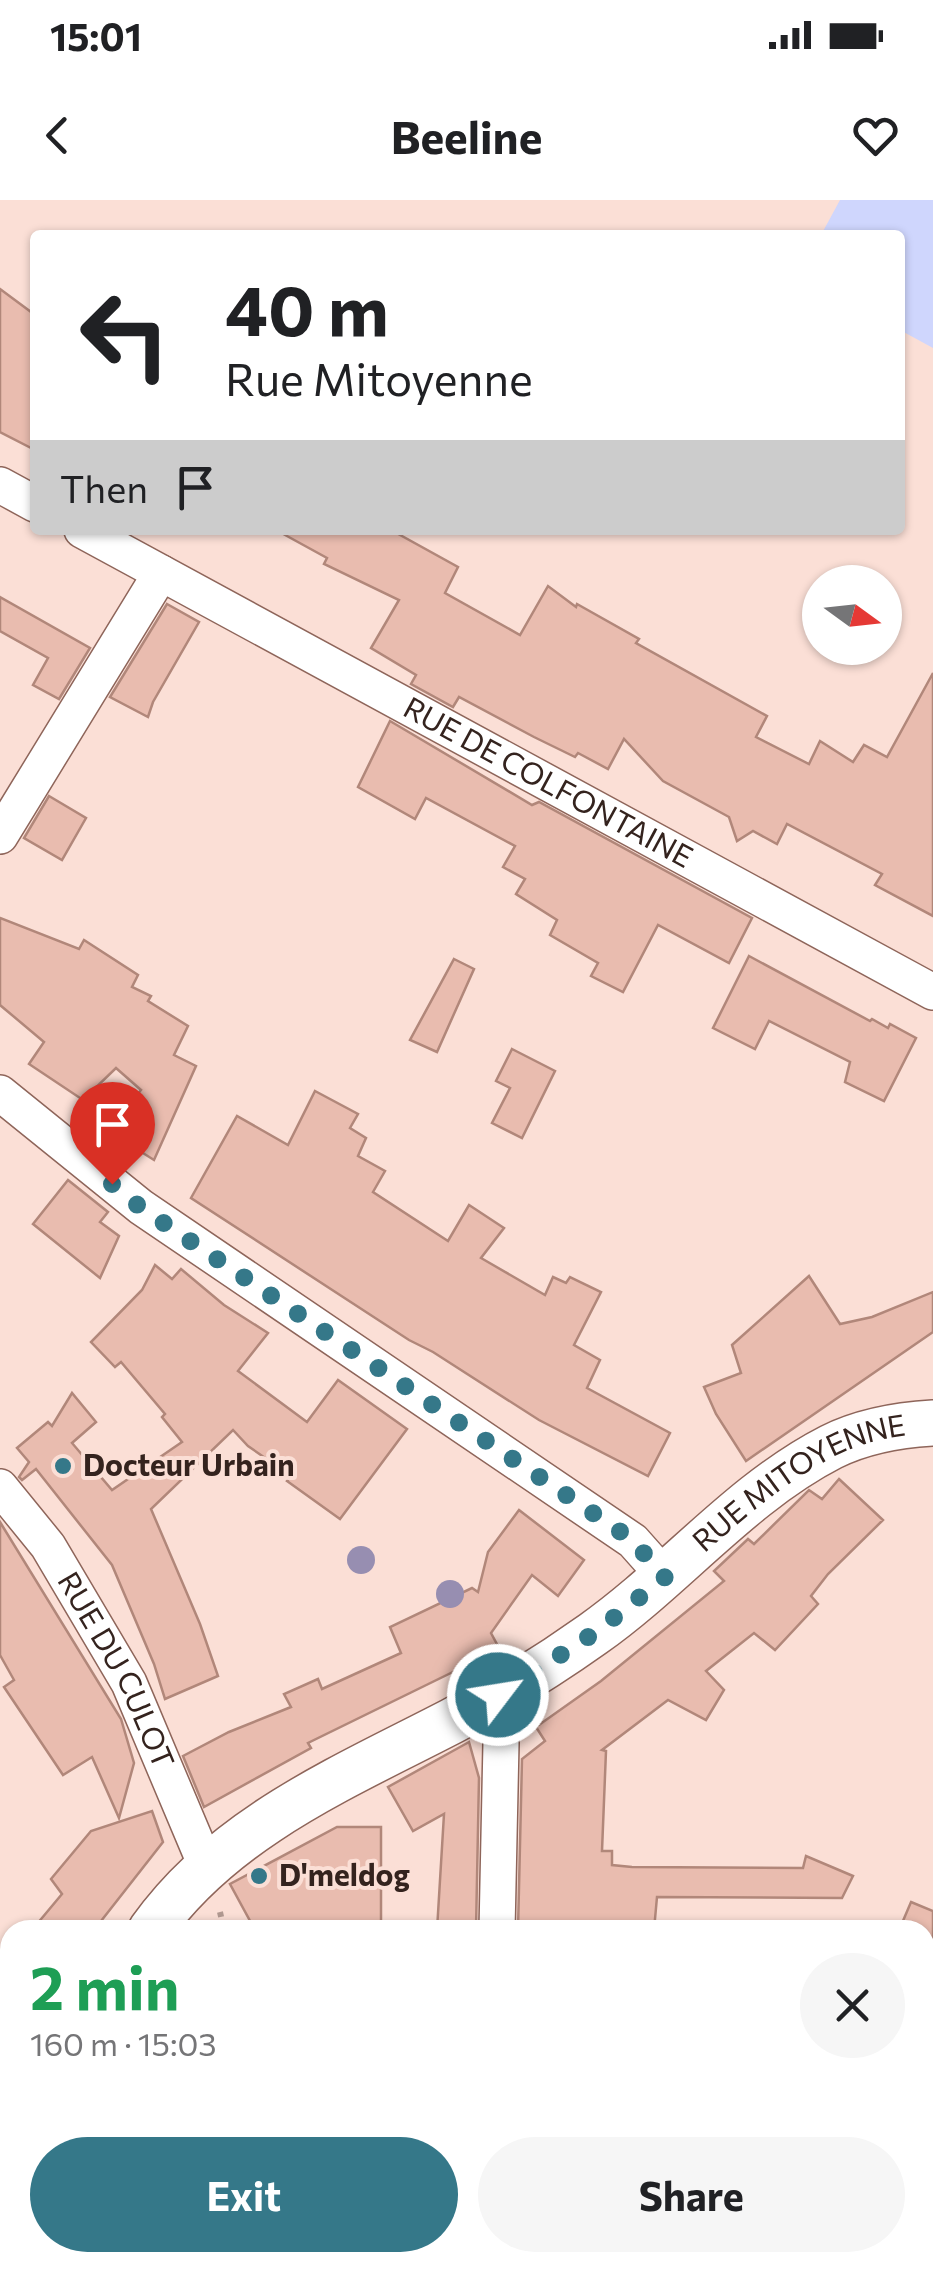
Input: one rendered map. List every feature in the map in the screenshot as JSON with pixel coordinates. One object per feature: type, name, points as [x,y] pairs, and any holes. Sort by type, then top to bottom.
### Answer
[{"type":"street","points":[[0,486],[30,501]]},
{"type":"street","name":"RUE DE COLFONTAINE","points":[[91,535],[933,992]]},
{"type":"street","points":[[0,836],[161,573]]},
{"type":"street","name":"RUE MITOYENNE","points":[[0,1093],[140,1207],[633,1541],[665,1577],[780,1480],[830,1448],[882,1429],[933,1422]]},
{"type":"street","name":"RUE DU CULOT","points":[[0,1487],[48,1546],[129,1683],[207,1868]]},
{"type":"street","points":[[160,1920],[207,1868],[236,1843],[291,1806],[498,1695],[596,1632],[665,1577]]},
{"type":"street","points":[[497,1920],[501,1743],[498,1695]]},
{"type":"shaded area","points":[[840,200],[933,200],[933,348],[905,333],[905,230],[824,230]]},
{"type":"building","points":[[0,289],[30,311],[30,447],[0,432]]},
{"type":"building","points":[[285,535],[400,535],[458,567],[445,593],[520,635],[548,586],[576,607],[577,604],[639,639],[636,643],[767,716],[756,737],[809,764],[820,741],[853,762],[864,745],[887,757],[933,673],[933,916],[875,885],[882,874],[787,824],[777,844],[753,831],[737,841],[729,817],[663,781],[624,739],[608,769],[578,753],[575,757],[459,697],[453,707],[411,684],[416,675],[371,648],[399,600],[324,564],[327,558]]},
{"type":"building","points":[[0,597],[90,648],[59,699],[33,685],[48,658],[0,631]]},
{"type":"building","points":[[167,604],[199,622],[148,717],[110,697]]},
{"type":"building","points":[[390,721],[532,805],[539,802],[752,918],[729,963],[658,925],[623,992],[591,976],[598,963],[550,935],[557,920],[516,894],[525,879],[503,867],[515,846],[426,798],[415,819],[358,787]]},
{"type":"building","points":[[49,796],[86,818],[62,860],[24,838]]},
{"type":"building","points":[[0,918],[79,949],[84,940],[138,975],[132,987],[151,996],[148,1001],[188,1026],[174,1055],[196,1066],[154,1160],[108,1131],[141,1090],[116,1068],[83,1100],[29,1064],[44,1042],[0,1005]]},
{"type":"building","points":[[749,956],[870,1021],[888,1028],[890,1024],[916,1038],[884,1101],[845,1082],[850,1062],[769,1021],[755,1049],[713,1028]]},
{"type":"building","points":[[454,959],[474,969],[437,1052],[410,1040]]},
{"type":"building","points":[[512,1049],[555,1071],[522,1138],[492,1123],[510,1088],[496,1081]]},
{"type":"building","points":[[315,1091],[358,1114],[350,1128],[366,1138],[358,1156],[385,1171],[373,1192],[448,1241],[469,1205],[504,1228],[481,1258],[545,1295],[553,1277],[566,1283],[570,1277],[601,1292],[574,1345],[600,1360],[587,1388],[670,1433],[648,1476],[539,1420],[191,1198],[237,1116],[288,1145]]},
{"type":"building","points":[[68,1180],[108,1212],[100,1222],[119,1236],[100,1278],[33,1224]]},
{"type":"building","points":[[155,1265],[172,1279],[181,1269],[224,1305],[268,1333],[238,1371],[307,1422],[338,1380],[407,1429],[340,1519],[287,1481],[291,1476],[248,1446],[233,1430],[151,1509],[218,1676],[165,1699],[112,1565],[36,1469],[22,1480],[19,1477],[29,1462],[17,1448],[48,1422],[52,1426],[72,1393],[96,1422],[72,1443],[112,1490],[182,1442],[162,1417],[165,1414],[121,1362],[115,1367],[91,1342],[142,1290]]},
{"type":"building","points":[[809,1276],[840,1324],[872,1317],[933,1292],[933,1332],[746,1461],[704,1387],[741,1373],[732,1345]]},
{"type":"building","points":[[839,1479],[883,1520],[828,1574],[811,1596],[818,1604],[775,1650],[754,1633],[706,1671],[724,1690],[706,1720],[668,1700],[602,1750],[606,1751],[602,1851],[612,1851],[612,1865],[632,1867],[803,1868],[806,1856],[853,1876],[842,1898],[657,1897],[655,1920],[518,1920],[522,1759],[545,1741],[536,1727],[601,1681],[724,1581],[714,1571],[748,1539],[754,1544],[809,1490],[822,1499]]},
{"type":"building","points":[[519,1510],[584,1560],[558,1596],[532,1575],[491,1633],[499,1648],[469,1663],[458,1680],[457,1670],[308,1743],[311,1748],[204,1807],[183,1756],[291,1707],[284,1694],[318,1679],[322,1689],[401,1653],[390,1627],[472,1588],[478,1592],[488,1552]]},
{"type":"building","points":[[0,1522],[121,1719],[134,1763],[119,1818],[92,1757],[63,1775],[4,1687],[14,1680],[0,1655]]},
{"type":"building","points":[[469,1742],[479,1778],[476,1920],[438,1920],[444,1814],[413,1831],[388,1787]]},
{"type":"building","points":[[152,1811],[163,1842],[102,1920],[40,1920],[62,1894],[51,1879],[91,1831]]},
{"type":"building","points":[[337,1827],[381,1827],[381,1920],[250,1920],[230,1884]]},
{"type":"building","points":[[911,1902],[933,1911],[933,1920],[903,1920]]},
{"type":"place","name":"Docteur Urbain","points":[[63,1466]]},
{"type":"place","name":"D'meldog","points":[[259,1876]]},
{"type":"route","points":[[112,1184],[140,1207],[618,1530],[665,1577],[612,1621],[498,1695]]}]
